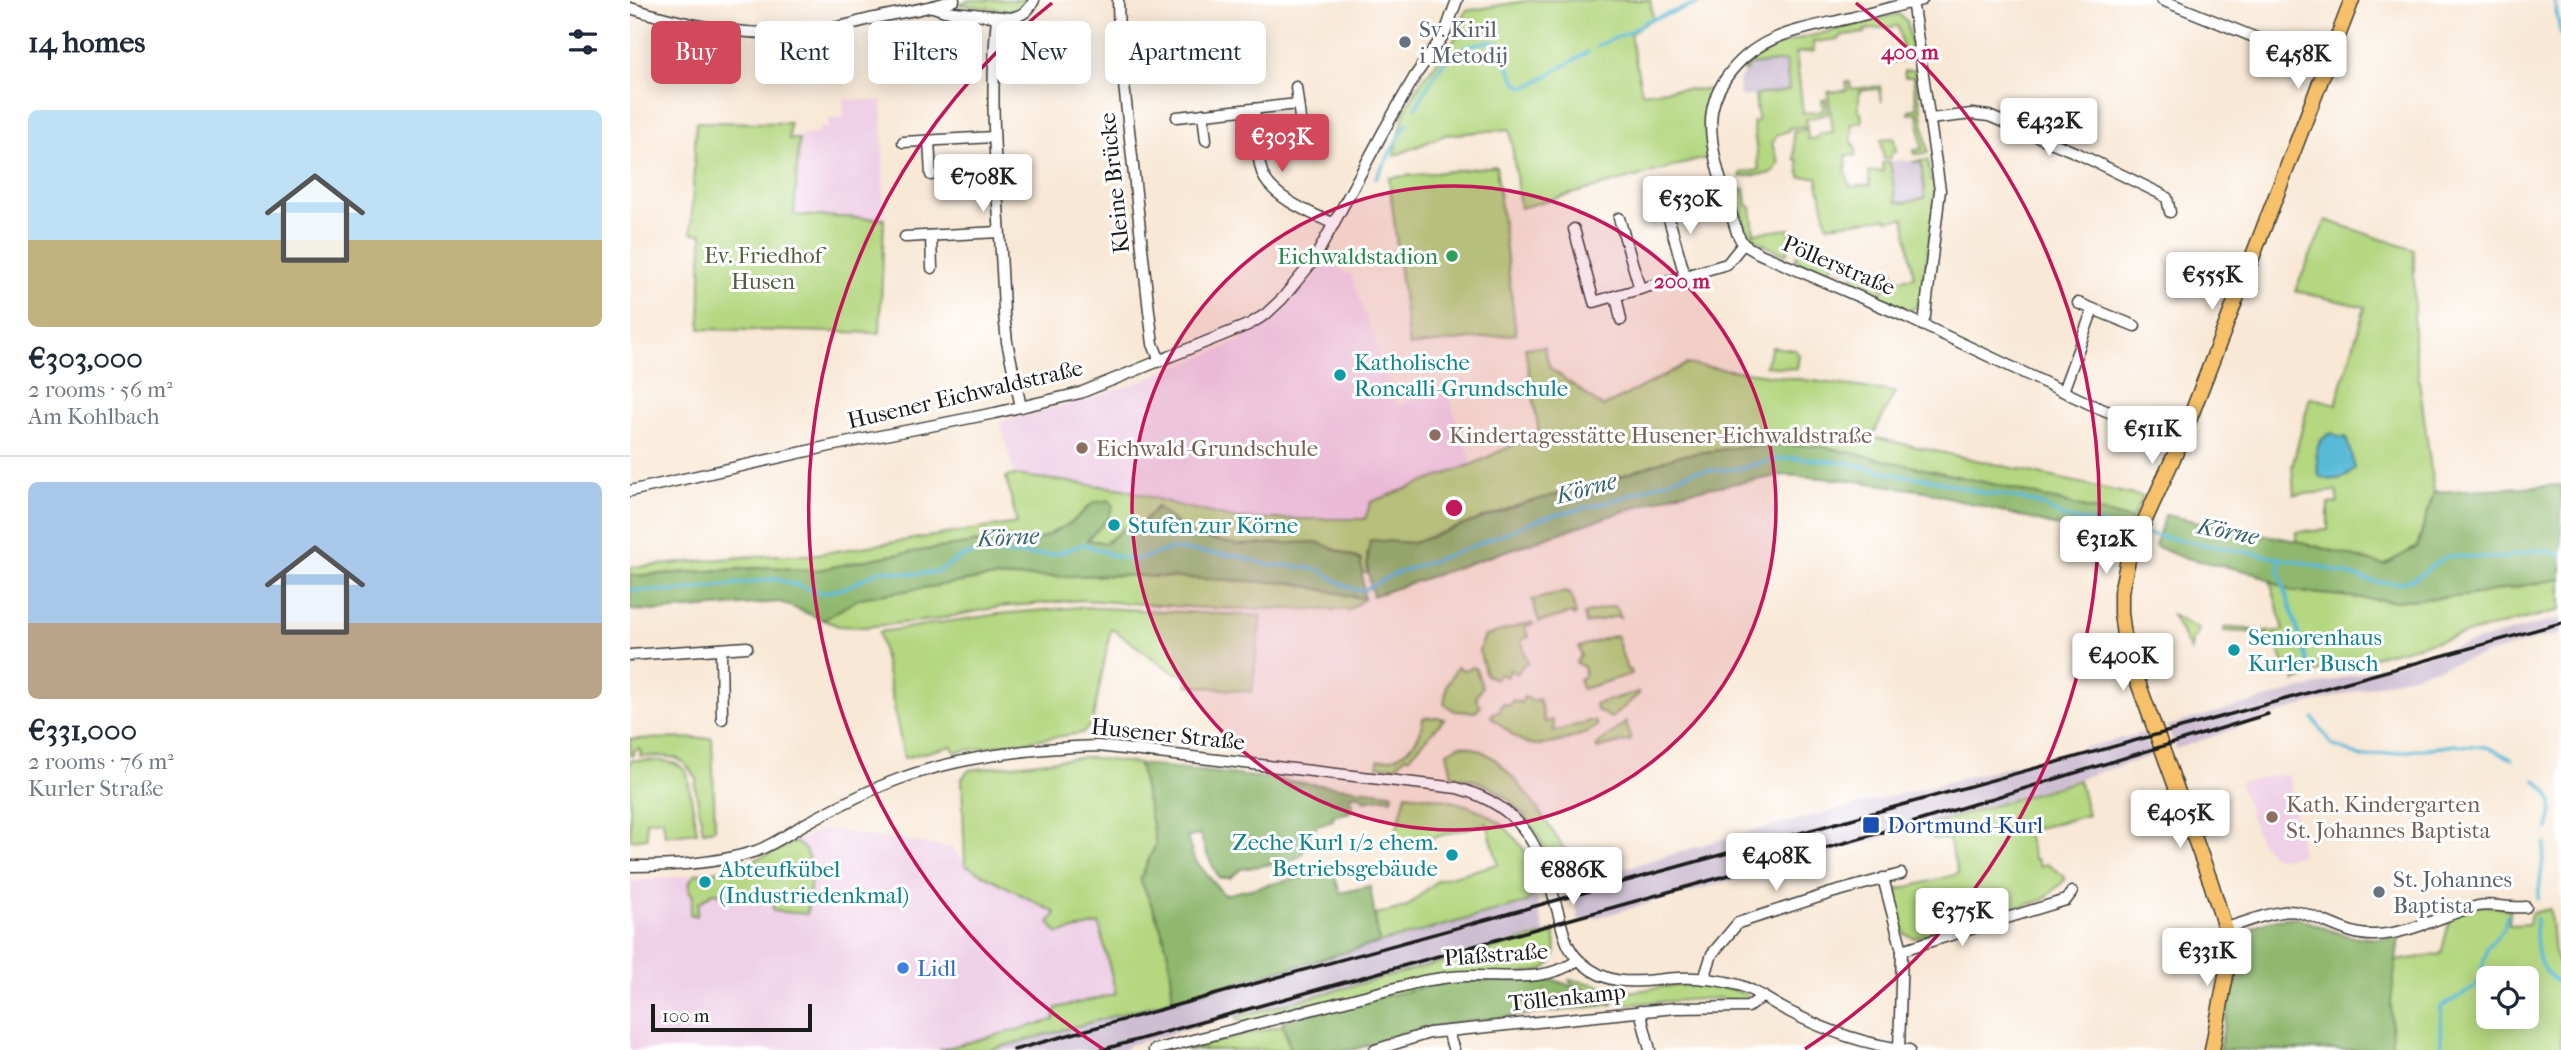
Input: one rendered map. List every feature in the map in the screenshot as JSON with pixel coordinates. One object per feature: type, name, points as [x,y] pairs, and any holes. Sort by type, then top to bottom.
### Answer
[{"type":"main road","points":[[2212,1050],[2227,970],[2225,928],[2125,643],[2121,592],[2132,545],[2181,441],[2352,0]]},
{"type":"street","points":[[630,8],[696,26],[764,33],[828,29],[943,3],[945,11],[997,17],[1021,16],[1034,0]]},
{"type":"street","name":"Kleine Brücke","points":[[1118,0],[1119,39],[1149,311],[1153,344],[1160,360]]},
{"type":"street","name":"Husener Eichwaldstraße","points":[[630,491],[1080,393],[1250,324],[1266,314],[1293,288],[1314,260],[1415,76],[1445,33],[1457,0]]},
{"type":"street","points":[[2162,0],[2326,66]]},
{"type":"street","points":[[1574,229],[1594,302],[1727,264],[1743,244],[1737,233],[1714,149],[1711,123],[1713,108],[1724,81],[1738,62],[1769,39],[1915,1],[1940,190],[1922,325]]},
{"type":"street","points":[[997,17],[993,57],[999,232],[1007,340],[1021,407]]},
{"type":"street","points":[[1296,88],[1300,118]]},
{"type":"street","points":[[1177,117],[1298,104]]},
{"type":"street","points":[[1254,109],[1260,163],[1265,178],[1287,198],[1334,224]]},
{"type":"street","points":[[1203,114],[1206,140]]},
{"type":"street","points":[[1930,119],[1972,114],[1989,116],[2093,160],[2161,194],[2167,198],[2170,212]]},
{"type":"street","points":[[903,142],[994,137]]},
{"type":"street","points":[[929,141],[931,175]]},
{"type":"street","points":[[1665,205],[1685,276]]},
{"type":"street","points":[[1619,218],[1640,289]]},
{"type":"street","points":[[905,237],[999,232]]},
{"type":"street","points":[[931,236],[932,268]]},
{"type":"street","name":"Pöllerstraße","points":[[1743,244],[2063,391],[2181,441]]},
{"type":"street","points":[[1616,296],[1621,320]]},
{"type":"street","points":[[2078,303],[2135,326]]},
{"type":"street","points":[[2063,391],[2093,309]]},
{"type":"street","points":[[630,655],[747,647]]},
{"type":"street","points":[[721,649],[722,719]]},
{"type":"street","name":"Husener Straße","points":[[630,866],[708,862],[759,850],[831,810],[923,771],[1005,754],[1098,746],[1425,783],[1482,795],[1507,811],[1526,831],[1540,855],[1567,943],[1578,960]]},
{"type":"street","points":[[1704,979],[1708,961],[1730,931],[1749,918],[1901,873]]},
{"type":"street","points":[[1883,878],[1902,950],[1902,1050]]},
{"type":"street","points":[[1902,950],[2066,900],[2072,892]]},
{"type":"street","points":[[2225,928],[2273,914],[2296,912],[2337,928],[2373,936],[2401,931],[2481,905],[2510,909],[2526,907]]},
{"type":"street","name":"Plaßstraße","points":[[1154,1050],[1423,981],[1466,976],[1548,975],[1569,967],[1578,960],[1600,975],[1621,982],[1704,979],[1745,986],[1815,1024],[1872,1044],[1902,1050]]},
{"type":"street","name":"Töllenkamp","points":[[1376,1050],[1430,1033],[1640,1011],[1708,1006],[1748,1007],[1763,996]]},
{"type":"street","points":[[1640,1011],[1650,1050]]},
{"type":"street","points":[[1447,1031],[1454,1050]]},
{"type":"shaded area","points":[[1786,61],[1790,91],[1740,97],[1738,82],[1750,65]]},
{"type":"shaded area","points":[[844,99],[882,101],[884,219],[794,215],[799,136],[818,134],[819,128],[828,128],[829,119],[843,119]]},
{"type":"shaded area","points":[[1890,162],[1921,162],[1925,198],[1896,202]]},
{"type":"shaded area","points":[[1326,262],[1351,275],[1397,406],[1445,388],[1473,464],[1371,501],[1366,519],[1238,519],[1124,489],[1015,475],[1000,422],[1086,400],[1134,384],[1235,343],[1280,315]]},
{"type":"shaded area","points":[[2561,618],[2561,633],[2292,709],[2176,749],[2167,726]]},
{"type":"shaded area","points":[[2143,733],[2152,756],[1829,854],[1580,922],[1569,885],[1733,836]]},
{"type":"shaded area","name":"Kath. Kindergarten St. Johannes Baptista","points":[[2289,775],[2302,855],[2282,858],[2274,856],[2260,842],[2239,782]]},
{"type":"shaded area","points":[[821,829],[953,848],[965,865],[1056,913],[1099,924],[1116,994],[1056,1008],[1055,1020],[939,1050],[630,1050],[630,882],[714,872],[772,854]]},
{"type":"shaded area","points":[[1535,891],[1544,933],[1129,1045],[1124,1050],[989,1050],[1526,903]]},
{"type":"green space","points":[[970,0],[1028,0],[1014,11],[958,4]]},
{"type":"green space","points":[[1531,0],[1650,0],[1653,18],[1630,34],[1642,93],[1673,89],[1711,90],[1704,116],[1709,157],[1520,208],[1510,129],[1445,135],[1394,156],[1405,110],[1422,80],[1453,43],[1466,11]]},
{"type":"green space","points":[[1898,14],[1907,21],[1913,60],[1884,63],[1884,59],[1904,57],[1898,26],[1865,30],[1865,33],[1840,36],[1840,39],[1813,42],[1814,51],[1796,53],[1803,113],[1823,111],[1822,100],[1826,99],[1828,114],[1806,119],[1807,126],[1789,128],[1777,135],[1772,144],[1779,163],[1773,173],[1740,177],[1740,173],[1759,170],[1753,122],[1758,121],[1755,95],[1789,90],[1786,61],[1750,65],[1745,72],[1742,70],[1761,54],[1783,43]]},
{"type":"green space","points":[[1915,70],[1928,153],[1915,154],[1914,150],[1922,149],[1918,113],[1909,114],[1909,110],[1917,109],[1913,77],[1905,77],[1904,71]]},
{"type":"green space","points":[[1846,82],[1850,82],[1851,89],[1880,86],[1882,102],[1879,89],[1859,91],[1862,122],[1852,124],[1852,144],[1855,144],[1856,155],[1846,156],[1845,167],[1850,187],[1870,185],[1869,172],[1883,171],[1882,163],[1890,162],[1896,202],[1925,198],[1921,162],[1912,162],[1928,160],[1931,182],[1935,182],[1922,294],[1915,308],[1911,310],[1879,297],[1884,288],[1887,271],[1893,270],[1894,280],[1914,277],[1904,218],[1827,225],[1817,177],[1800,177],[1798,160],[1795,160],[1793,131],[1807,129],[1808,139],[1818,138],[1818,134],[1833,132],[1828,92],[1847,90]]},
{"type":"green space","name":"Ev. Friedhof Husen","points":[[696,122],[790,123],[789,139],[799,139],[794,215],[884,219],[880,333],[700,329],[702,234],[691,233]]},
{"type":"green space","points":[[1894,138],[1896,152],[1891,153],[1891,158],[1884,159],[1881,139]]},
{"type":"green space","name":"Eichwaldstadion","points":[[1496,166],[1516,334],[1409,346],[1389,178]]},
{"type":"green space","points":[[1745,189],[1747,205],[1751,207],[1754,233],[1790,229],[1791,244],[1786,255],[1749,232],[1741,216],[1734,190]]},
{"type":"green space","points":[[2326,220],[2414,250],[2414,343],[2434,492],[2417,547],[2384,565],[2296,541],[2297,532],[2328,530],[2328,504],[2338,503],[2336,491],[2294,495],[2292,467],[2310,397],[2336,404],[2365,307],[2295,291]]},
{"type":"green space","points":[[1801,247],[1813,254],[1834,252],[1835,260],[1828,274],[1795,260]]},
{"type":"green space","points":[[1838,271],[1842,271],[1842,277],[1882,272],[1881,286],[1876,296],[1835,277]]},
{"type":"green space","points":[[1544,347],[1550,368],[1603,407],[1686,364],[1895,392],[1872,437],[2143,497],[2132,520],[1997,485],[1824,447],[1780,444],[1677,456],[1607,481],[1525,503],[1413,543],[1371,541],[1367,572],[1362,573],[1361,560],[1317,542],[1239,545],[1191,536],[1157,507],[1143,522],[1130,524],[1105,543],[1087,540],[1093,503],[1071,523],[1038,540],[1006,538],[886,556],[813,571],[772,567],[630,576],[630,567],[811,555],[1017,523],[1006,477],[1015,475],[1124,489],[1238,519],[1365,519],[1371,502],[1473,464],[1539,433],[1525,348]]},
{"type":"green space","points":[[1772,347],[1795,350],[1799,355],[1797,369],[1765,366]]},
{"type":"green space","points":[[1780,444],[1824,447],[1997,485],[2132,520],[2121,543],[1925,491],[1848,480],[1785,475],[1678,493],[1373,596],[1368,568],[1370,540],[1413,543],[1525,503],[1607,481],[1677,456]]},
{"type":"green space","points":[[2561,485],[2561,579],[2465,596],[2391,601],[2291,591],[2255,573],[2181,557],[2155,546],[2165,515],[2296,541],[2384,565],[2417,547],[2434,492]]},
{"type":"green space","points":[[1109,500],[1113,506],[1108,519],[1087,540],[1106,543],[1130,524],[1143,522],[1157,507],[1191,536],[1239,545],[1317,542],[1361,560],[1364,599],[1293,583],[1118,575],[986,578],[860,598],[823,620],[780,602],[661,611],[630,610],[630,576],[772,567],[813,571],[886,556],[1007,538],[1038,540],[1071,523],[1093,503]]},
{"type":"green space","points":[[1118,575],[1293,583],[1364,599],[1349,610],[1205,608],[1082,600],[999,607],[932,620],[864,627],[839,626],[823,620],[860,598],[986,578]]},
{"type":"green space","points":[[2561,579],[2561,610],[2321,670],[2295,682],[2295,669],[2287,670],[2273,637],[2264,633],[2224,631],[2224,628],[2271,632],[2284,630],[2270,580],[2291,591],[2391,601],[2465,596]]},
{"type":"green space","points":[[1565,592],[1571,595],[1576,615],[1573,616],[1572,613],[1539,622],[1532,600]]},
{"type":"green space","points":[[1613,606],[1618,609],[1620,618],[1617,616],[1586,624],[1584,614]]},
{"type":"green space","points":[[1080,607],[1261,616],[1252,692],[1187,685],[1187,676],[1171,671],[1111,628],[1092,724],[1082,733],[955,752],[952,746],[904,758],[879,632],[999,614]]},
{"type":"green space","points":[[2172,615],[2199,630],[2192,639],[2191,651]]},
{"type":"green space","points":[[1531,622],[1534,624],[1524,627],[1529,637],[1521,640],[1528,663],[1523,665],[1517,674],[1510,670],[1507,677],[1499,674],[1496,679],[1486,675],[1479,650],[1485,636]]},
{"type":"green space","points":[[1616,635],[1627,670],[1631,670],[1632,674],[1582,689],[1579,679],[1585,673],[1584,667],[1576,663],[1581,655],[1579,647]]},
{"type":"green space","points":[[1457,667],[1464,670],[1473,667],[1476,669],[1482,687],[1476,698],[1481,706],[1475,712],[1455,711],[1444,704],[1447,685]]},
{"type":"green space","points":[[1638,692],[1639,694],[1611,718],[1597,710],[1595,704]]},
{"type":"green space","points":[[1524,697],[1533,701],[1539,699],[1545,722],[1553,720],[1554,732],[1590,721],[1595,721],[1597,726],[1566,740],[1532,745],[1510,733],[1491,717],[1499,711],[1503,703],[1509,706],[1513,700],[1521,703]]},
{"type":"green space","points":[[1423,718],[1444,719],[1409,758],[1406,756],[1396,766],[1378,766],[1378,760],[1395,757],[1409,748],[1419,735]]},
{"type":"green space","points":[[1626,722],[1631,740],[1597,749],[1597,745]]},
{"type":"green space","points":[[712,738],[715,829],[703,831],[695,785],[697,779],[690,770],[673,757],[640,756],[639,749],[635,749],[632,756],[630,755],[630,739]]},
{"type":"green space","points":[[1460,745],[1486,754],[1512,776],[1587,880],[1560,887],[1541,841],[1512,802],[1480,782],[1452,775],[1447,752]]},
{"type":"green space","points":[[1085,757],[1139,764],[1156,844],[1140,879],[1154,909],[1168,952],[1172,1000],[989,1050],[939,1050],[1054,1020],[1056,1008],[1116,994],[1099,924],[1058,934],[1049,923],[1056,913],[965,865],[962,778],[969,770]]},
{"type":"green space","points":[[630,760],[669,762],[687,773],[697,832],[665,836],[663,819],[646,821],[647,838],[630,840]]},
{"type":"green space","points":[[1139,764],[1393,793],[1392,799],[1364,801],[1360,795],[1351,795],[1353,808],[1350,812],[1332,816],[1333,820],[1317,825],[1301,855],[1291,861],[1241,869],[1230,878],[1219,878],[1200,834],[1187,838],[1194,859],[1224,895],[1333,870],[1340,893],[1370,886],[1379,943],[1172,1000],[1168,952],[1154,909],[1140,879],[1156,844]]},
{"type":"green space","points":[[2079,780],[2088,815],[2026,831],[2034,859],[2037,859],[2040,866],[2047,864],[2064,876],[2065,880],[2043,900],[1914,938],[1905,934],[1894,896],[1896,890],[1958,874],[1949,839],[1933,839],[1929,825]]},
{"type":"green space","points":[[1406,794],[1460,803],[1491,817],[1504,827],[1517,840],[1533,868],[1537,888],[1526,903],[1379,943],[1375,915],[1406,907],[1438,880],[1498,864],[1487,823],[1406,845],[1393,843]]},
{"type":"green space","points":[[794,842],[802,847],[810,863],[807,914],[773,911],[773,901],[713,893],[699,901],[697,916],[690,914],[693,896],[689,891],[690,881],[695,874],[746,863]]},
{"type":"green space","points":[[2481,905],[2510,909],[2509,925],[2529,924],[2531,913],[2550,909],[2554,953],[2561,968],[2561,1050],[2392,1050],[2390,1005],[2396,961],[2441,954],[2451,915]]},
{"type":"green space","points":[[2297,917],[2346,935],[2399,937],[2391,1002],[2392,1050],[2219,1050],[2230,1001],[2235,959],[2239,958],[2245,937],[2258,925],[2275,919]]},
{"type":"green space","points":[[1554,932],[1554,958],[1542,970],[1242,1022],[1236,1017]]},
{"type":"green space","points":[[1554,980],[1613,1001],[1613,1004],[1426,1027],[1352,1050],[1290,1050],[1282,1020],[1451,981]]},
{"type":"green space","points":[[1569,980],[1627,991],[1678,985],[1711,986],[1733,990],[1749,997],[1744,1002],[1716,998],[1629,1004]]},
{"type":"green space","points":[[1284,1025],[1290,1050],[1185,1050]]},
{"type":"water","points":[[2332,433],[2341,438],[2346,437],[2355,468],[2348,475],[2333,479],[2319,476],[2317,456],[2321,440]]},
{"type":"waterway","points":[[1597,46],[1647,21],[1708,0]]},
{"type":"waterway","points":[[2554,0],[2561,35]]},
{"type":"waterway","points":[[1416,107],[1440,67],[1456,52],[1479,43],[1500,43],[1510,71],[1522,87],[1528,87],[1588,52]]},
{"type":"waterway","points":[[1376,178],[1407,123]]},
{"type":"waterway","name":"Körne","points":[[630,590],[678,591],[776,579],[822,593],[845,588],[881,570],[912,574],[937,572],[961,557],[974,553],[1056,554],[1084,544],[1117,557],[1136,560],[1171,549],[1238,556],[1268,565],[1320,570],[1342,584],[1356,590],[1364,590],[1392,575],[1542,518],[1609,502],[1695,471],[1737,469],[1778,459],[1798,458],[1850,463],[1988,494],[2006,495],[2042,505],[2063,517],[2136,532]]},
{"type":"waterway","name":"Körne","points":[[2143,533],[2310,564],[2376,582],[2398,583],[2414,579],[2447,556],[2502,558],[2537,550],[2561,554]]},
{"type":"waterway","points":[[1015,554],[1023,546]]},
{"type":"waterway","points":[[2279,559],[2279,572],[2309,667]]},
{"type":"waterway","points":[[2313,718],[2332,745],[2362,757],[2455,745],[2487,747],[2512,759]]},
{"type":"waterway","points":[[2535,780],[2547,791],[2552,802],[2548,829]]},
{"type":"waterway","points":[[2538,898],[2545,844]]},
{"type":"waterway","points":[[2441,1050],[2441,1007],[2477,986],[2488,947],[2504,929],[2507,915]]},
{"type":"waterway","points":[[2536,918],[2538,956],[2546,971],[2561,985]]},
{"type":"railway","points":[[1014,1050],[2561,623]]},
{"type":"railway","points":[[1101,1050],[1869,836],[2268,714]]},
{"type":"place","name":"Sv. Kiril i Metodij","points":[[1405,42]]},
{"type":"place","name":"Eichwaldstadion","points":[[1452,256]]},
{"type":"place","name":"Katholische Roncalli-Grundschule","points":[[1340,375]]},
{"type":"place","name":"Kindertagesstätte Husener-Eichwaldstraße","points":[[1435,435]]},
{"type":"place","name":"Eichwald-Grundschule","points":[[1082,448]]},
{"type":"place","name":"Stufen zur Körne","points":[[1114,525]]},
{"type":"place","name":"Seniorenhaus Kurler Busch","points":[[2234,650]]},
{"type":"place","name":"Kath. Kindergarten St. Johannes Baptista","points":[[2272,817]]},
{"type":"place","name":"Dortmund-Kurl","points":[[1871,825]]},
{"type":"place","name":"Zeche Kurl 1/2 ehem. Betriebsgebäude","points":[[1452,855]]},
{"type":"place","name":"Abteufkübel (Industriedenkmal)","points":[[705,882]]},
{"type":"place","name":"St. Johannes Baptista","points":[[2379,892]]},
{"type":"place","name":"Lidl","points":[[903,968]]}]
